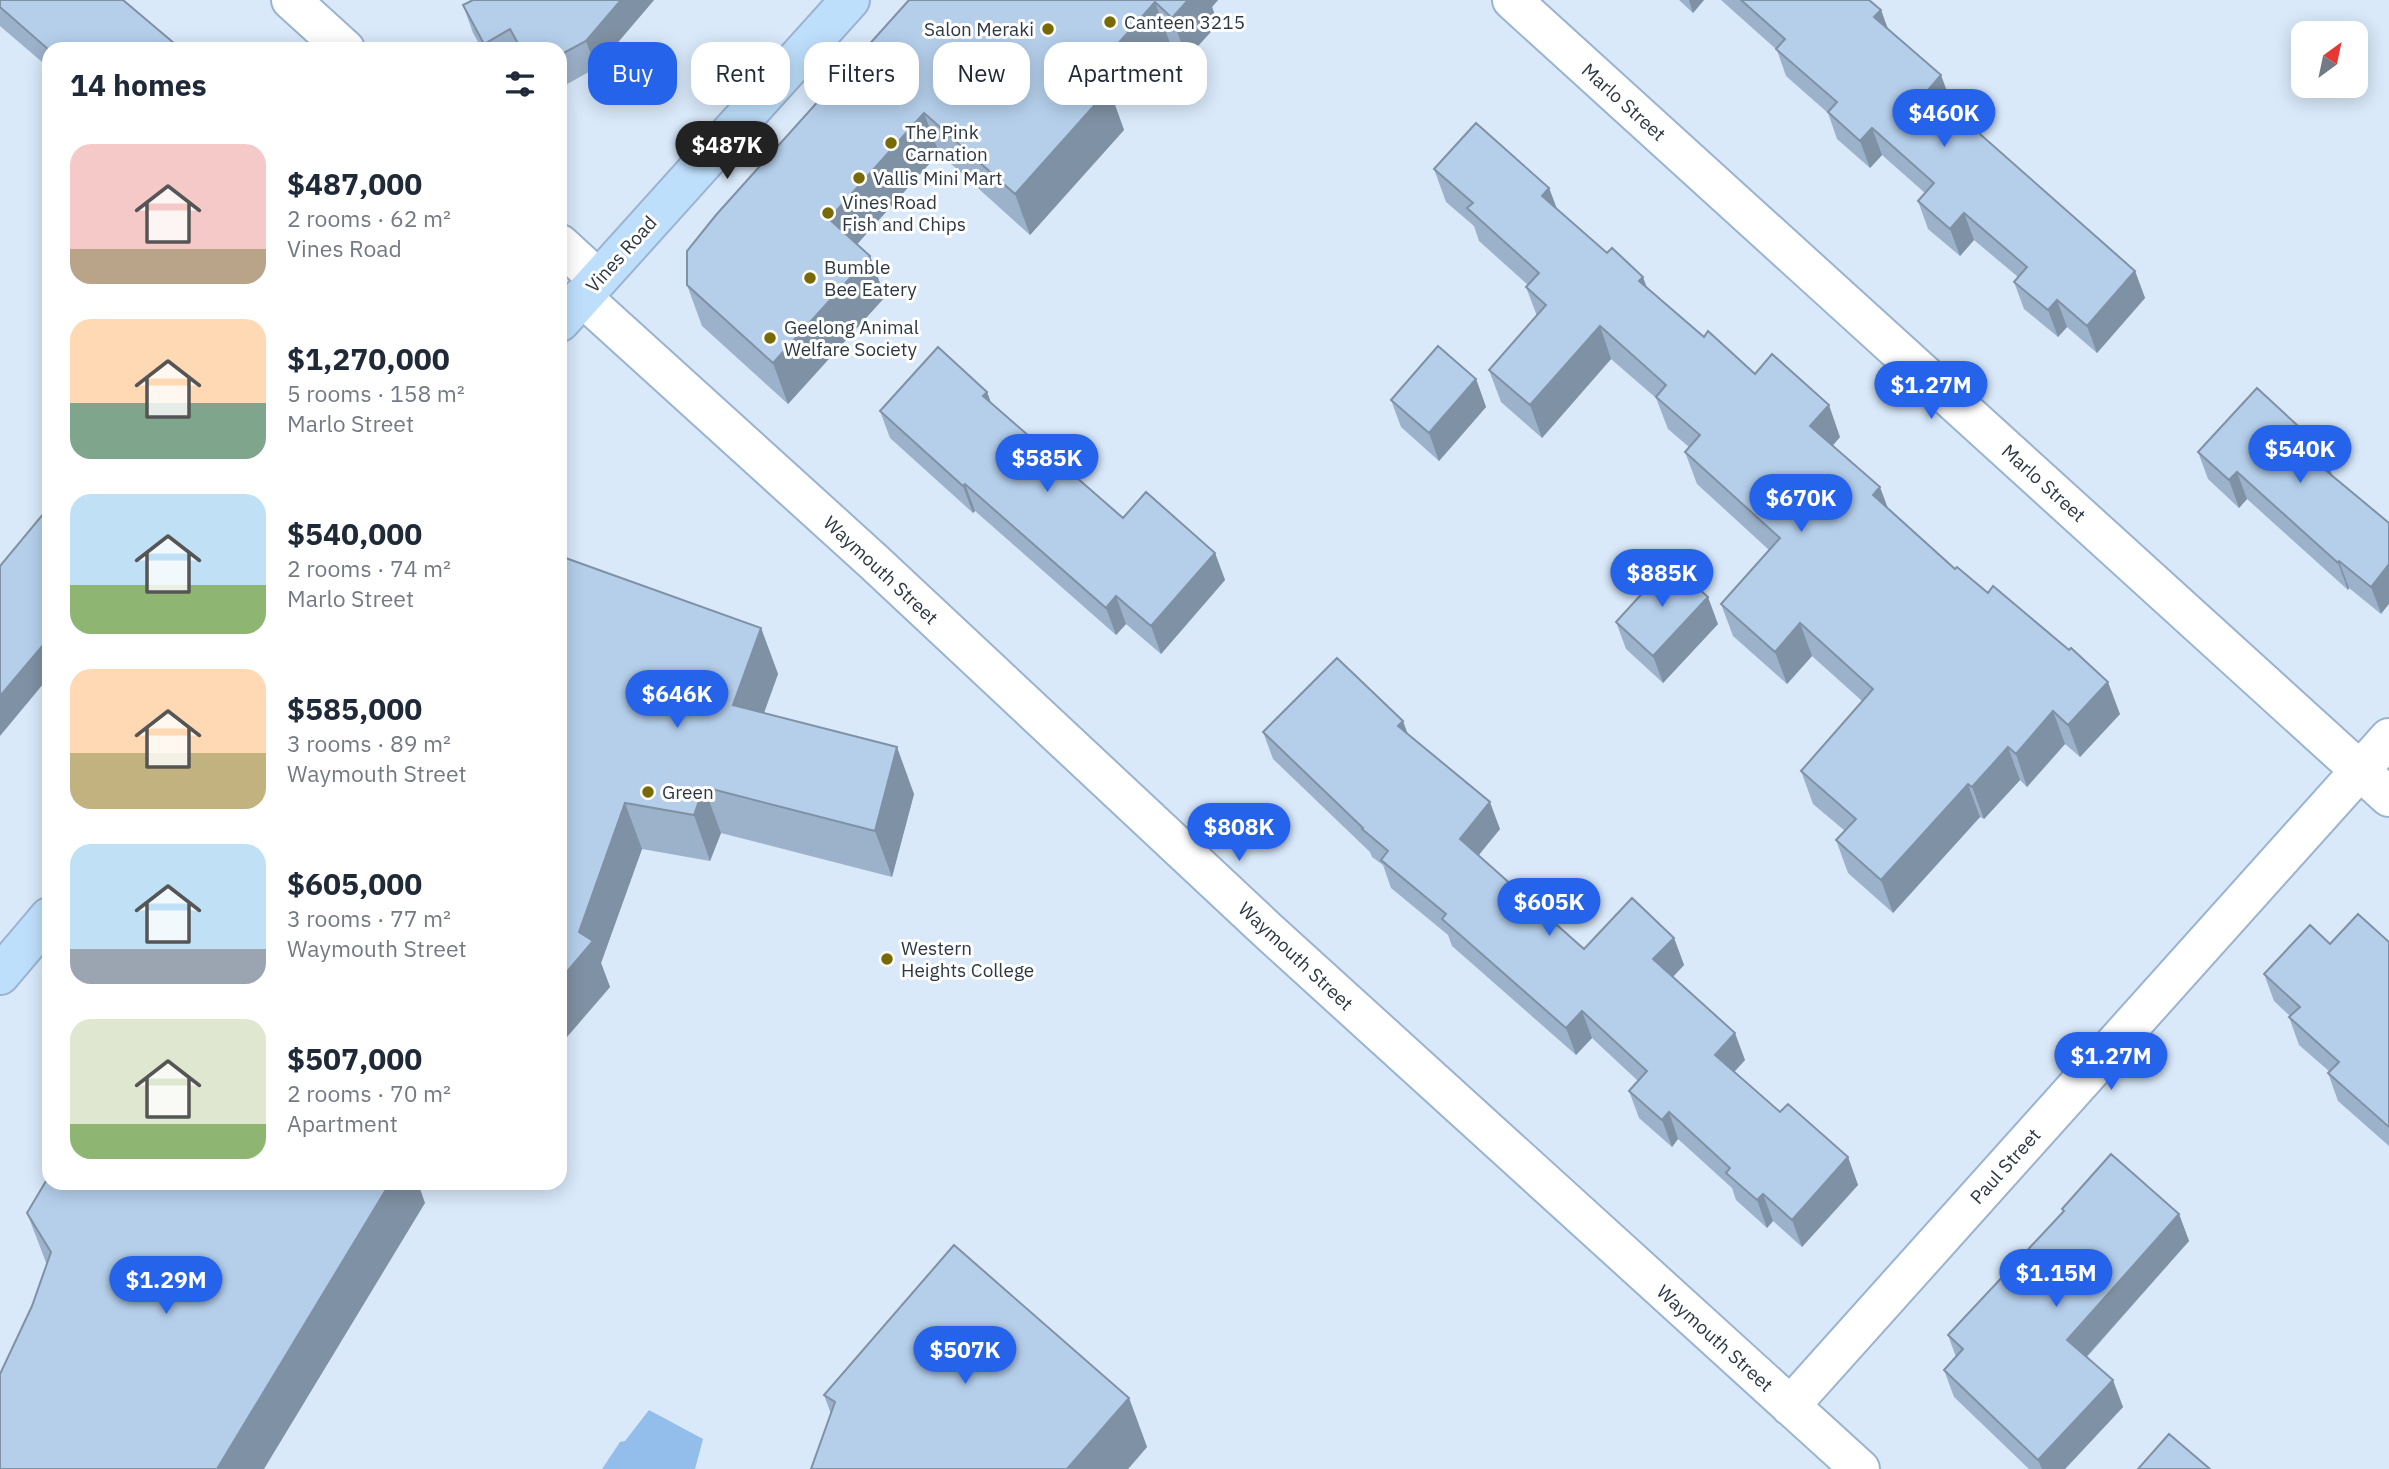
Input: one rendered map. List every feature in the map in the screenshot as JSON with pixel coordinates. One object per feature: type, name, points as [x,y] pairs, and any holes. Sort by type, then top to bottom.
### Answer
[{"type":"main road","name":"Vines Road","points":[[580,299],[850,0]]},
{"type":"main road","points":[[0,975],[42,925]]},
{"type":"street","points":[[291,0],[337,42]]},
{"type":"street","name":"Marlo Street","points":[[1512,0],[2389,797]]},
{"type":"street","name":"Waymouth Street","points":[[567,263],[580,299],[874,562],[1266,929],[1860,1469]]},
{"type":"street","name":"Paul Street","points":[[1790,1406],[2389,738]]},
{"type":"shaded area","points":[[649,1410],[703,1439],[695,1469],[602,1469],[620,1442],[625,1441]]},
{"type":"building","points":[[0,0],[123,0],[173,42],[42,44],[0,7]]},
{"type":"building","points":[[473,0],[621,0],[586,41],[567,51],[567,42],[517,42],[510,29],[483,42],[463,5]]},
{"type":"building","points":[[909,0],[1188,0],[1172,18],[1155,2],[1120,42],[1044,42],[1044,105],[1095,105],[1015,194],[924,113],[829,219],[870,256],[773,363],[687,285],[687,251],[815,105],[919,105],[919,42],[871,42]]},
{"type":"building","points":[[1741,0],[1869,0],[1881,10],[1874,17],[1941,75],[1929,89],[2135,271],[2087,326],[2057,300],[2048,310],[2014,282],[2027,267],[1964,213],[1950,229],[1918,201],[1934,183],[1872,128],[1860,141],[1828,112],[1837,102],[1776,49],[1785,39]]},
{"type":"building","points":[[1476,123],[1549,188],[1542,196],[1607,253],[1612,248],[1643,277],[1639,281],[1704,337],[1708,331],[1755,374],[1772,354],[1829,405],[1810,426],[1880,487],[1873,495],[1955,569],[1957,567],[1988,593],[1993,586],[2069,650],[2071,648],[2108,682],[2068,725],[2053,711],[2016,754],[2008,747],[1972,787],[1968,784],[1881,880],[1836,840],[1856,819],[1801,771],[1873,689],[1800,623],[1775,652],[1721,604],[1780,538],[1685,452],[1700,435],[1656,397],[1666,385],[1600,326],[1530,405],[1489,370],[1546,305],[1526,287],[1539,273],[1467,208],[1473,203],[1434,169]]},
{"type":"building","points":[[1438,346],[1476,379],[1429,433],[1391,400]]},
{"type":"building","points":[[938,347],[987,392],[983,396],[1123,518],[1146,492],[1215,553],[1151,626],[1116,596],[1106,608],[880,411]]},
{"type":"building","points":[[2257,388],[2322,448],[2312,459],[2389,523],[2389,564],[2371,587],[2339,561],[2338,563],[2237,472],[2229,480],[2198,452]]},
{"type":"building","points":[[42,515],[42,646],[0,696],[0,566]]},
{"type":"building","name":"Green","points":[[567,559],[761,628],[733,705],[897,747],[875,831],[704,787],[694,815],[625,803],[579,932],[593,941],[567,972]]},
{"type":"building","points":[[1670,563],[1708,597],[1653,656],[1616,622]]},
{"type":"building","points":[[1337,658],[1403,721],[1398,726],[1490,802],[1460,839],[1584,949],[1632,898],[1674,938],[1653,959],[1735,1033],[1715,1055],[1780,1112],[1788,1104],[1848,1157],[1792,1220],[1763,1194],[1757,1200],[1726,1173],[1730,1168],[1669,1112],[1662,1120],[1629,1091],[1647,1071],[1582,1011],[1566,1028],[1442,919],[1446,914],[1381,860],[1388,851],[1263,732]]},
{"type":"building","points":[[2358,914],[2389,942],[2389,1127],[2328,1073],[2339,1062],[2289,1017],[2300,1007],[2264,974],[2310,925],[2330,944]]},
{"type":"building","points":[[2111,1154],[2179,1214],[2067,1340],[2113,1380],[2038,1460],[1944,1370],[1963,1349],[1948,1335],[2064,1211],[2062,1209]]},
{"type":"building","points":[[42,1188],[42,1190],[386,1190],[217,1469],[0,1469],[0,1374],[32,1306],[51,1252],[27,1213]]},
{"type":"building","points":[[954,1245],[1129,1398],[1067,1469],[811,1469],[835,1402],[824,1395]]},
{"type":"building","points":[[2169,1434],[2210,1469],[2138,1469]]},
{"type":"place","name":"Canteen 3215","points":[[1110,22]]},
{"type":"place","name":"Salon Meraki","points":[[1048,29]]},
{"type":"place","name":"The Pink Carnation","points":[[891,143]]},
{"type":"place","name":"Vallis Mini Mart","points":[[859,178]]},
{"type":"place","name":"Vines Road Fish and Chips","points":[[828,213]]},
{"type":"place","name":"Bumble Bee Eatery","points":[[810,278]]},
{"type":"place","name":"Geelong Animal Welfare Society","points":[[770,338]]},
{"type":"place","name":"Green","points":[[648,792]]},
{"type":"place","name":"Western Heights College","points":[[887,959]]}]
